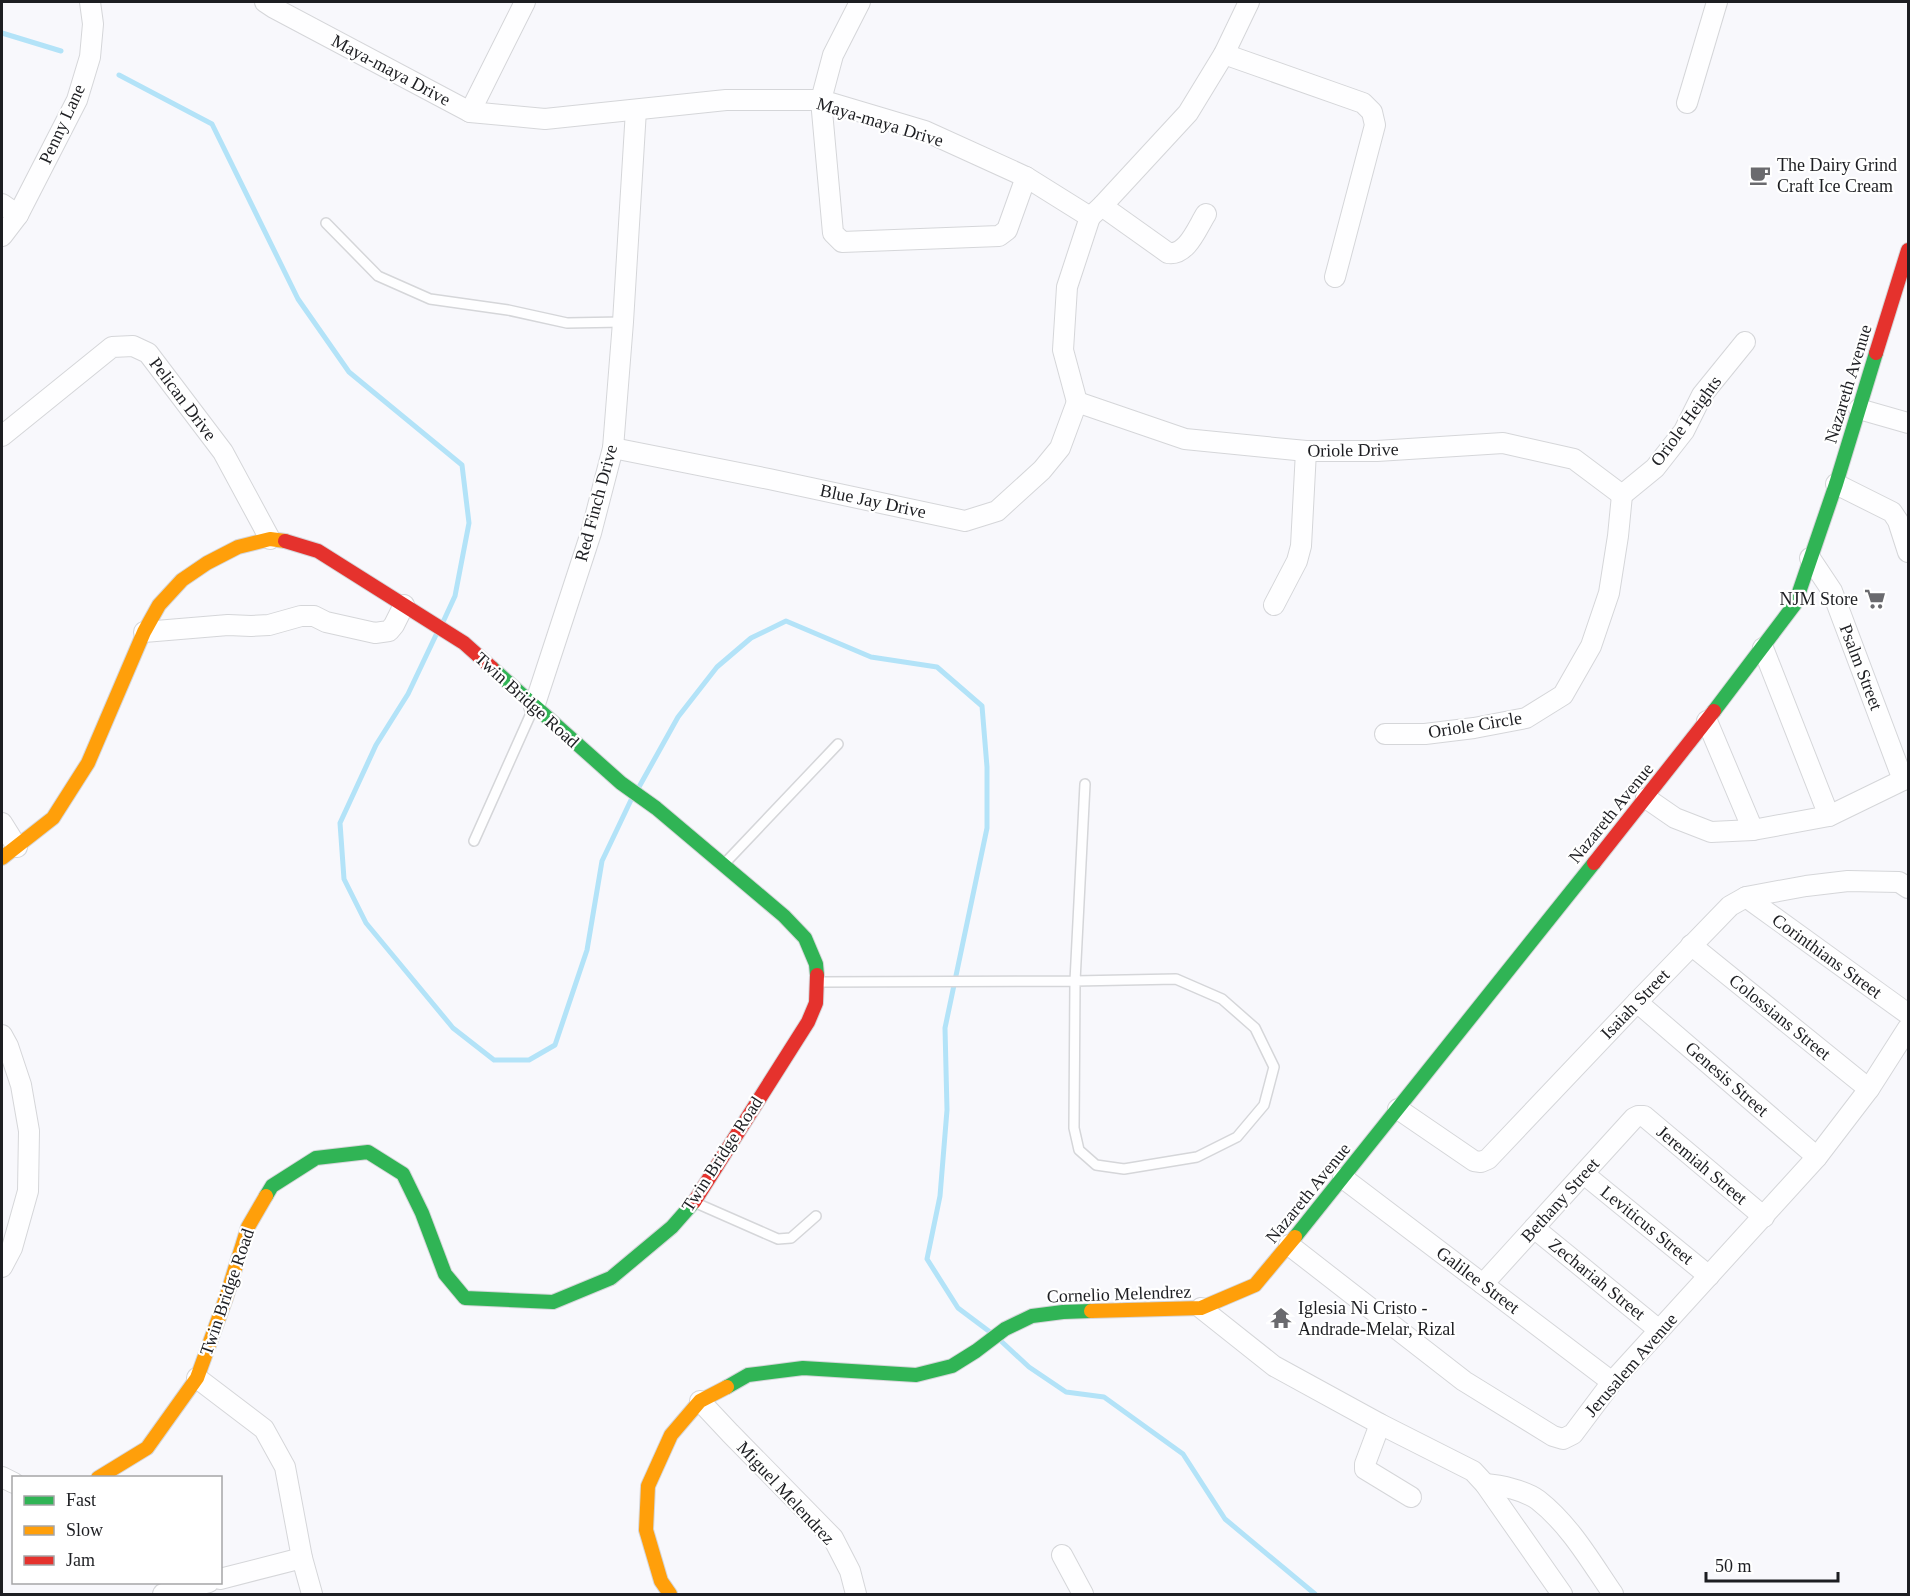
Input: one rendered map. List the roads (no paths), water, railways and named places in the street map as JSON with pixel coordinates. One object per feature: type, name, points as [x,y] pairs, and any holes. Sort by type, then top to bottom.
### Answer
[{"type":"street","name":"Penny Lane","points":[[2,236],[10,210],[77,100],[90,57],[93,24],[90,2]]},
{"type":"street","name":"Maya-maya Drive","points":[[265,2],[470,112],[545,119],[726,100],[821,100],[925,131],[1096,212],[1168,253],[1176,254],[1184,250],[1206,214]]},
{"type":"street","points":[[470,112],[525,2]]},
{"type":"street","points":[[861,2],[833,55],[821,100],[834,233],[842,242],[999,236],[1007,230],[1026,177]]},
{"type":"street","points":[[1077,402],[1063,350],[1067,287],[1096,212],[1188,113],[1224,54],[1249,2]]},
{"type":"street","points":[[1687,103],[1717,2]]},
{"type":"street","points":[[1224,54],[1363,103],[1372,112],[1375,124],[1335,277]]},
{"type":"street","name":"Red Finch Drive","points":[[534,706],[591,533],[612,448],[623,322],[636,110]]},
{"type":"street","name":"Nazareth Avenue","points":[[1201,1308],[1255,1285],[1289,1245],[1707,721],[1794,604],[1836,484],[1908,250]]},
{"type":"street","name":"Oriole Heights","points":[[1622,495],[1655,468],[1684,431],[1702,395],[1745,342]]},
{"type":"street","name":"Pelican Drive","points":[[2,436],[112,347],[133,346],[148,353],[222,452],[270,539]]},
{"type":"street","name":"Blue Jay Drive","points":[[612,448],[964,521],[997,511],[1042,470],[1060,448],[1077,402]]},
{"type":"street","name":"Oriole Drive","points":[[1077,402],[1185,439],[1306,452],[1377,451],[1503,443],[1574,459],[1622,495]]},
{"type":"street","points":[[1859,409],[1908,423]]},
{"type":"street","points":[[1274,605],[1298,561],[1301,546],[1306,452]]},
{"type":"street","points":[[1836,484],[1892,512],[1898,521],[1908,552]]},
{"type":"street","name":"Oriole Circle","points":[[1385,734],[1425,734],[1526,718],[1563,695],[1591,646],[1609,593],[1622,495]]},
{"type":"street","points":[[2,823],[9,853],[53,818],[88,763],[144,632],[159,605],[182,580],[207,562],[238,547],[270,539]]},
{"type":"street","name":"Twin Bridge Road","points":[[104,1476],[147,1448],[197,1378],[226,1298],[248,1227],[272,1186],[316,1158],[368,1152],[403,1174],[422,1213],[445,1274],[465,1298],[553,1302],[610,1278],[672,1227],[694,1202],[808,1022],[816,1003],[818,982],[816,964],[805,938],[784,916],[656,808],[621,783],[464,643],[318,550],[270,539]]},
{"type":"street","name":"Psalm Street","points":[[1810,558],[1832,591],[1906,777]]},
{"type":"street","points":[[144,632],[228,625],[269,625],[301,616],[314,616],[334,624],[375,633],[389,631],[408,608]]},
{"type":"street","points":[[1763,648],[1829,816]]},
{"type":"street","points":[[1707,721],[1753,830]]},
{"type":"street","points":[[1646,798],[1675,818],[1711,832],[1753,830],[1829,816],[1906,777]]},
{"type":"street","name":"Isaiah Street","points":[[1398,1109],[1474,1161],[1481,1162],[1488,1159],[1730,906],[1746,897],[1848,881],[1899,882],[1908,888]]},
{"type":"street","name":"Corinthians Street","points":[[1746,897],[1908,1014]]},
{"type":"street","name":"Colossians Street","points":[[1691,945],[1869,1089]]},
{"type":"street","name":"Genesis Street","points":[[1637,1002],[1817,1157]]},
{"type":"street","name":"Jerusalem Avenue","points":[[1289,1245],[1464,1381],[1553,1436],[1563,1439],[1573,1434],[1612,1382],[1817,1157],[1869,1089],[1908,1028]]},
{"type":"street","points":[[2,1035],[21,1085],[29,1131],[28,1191],[12,1248],[2,1267]]},
{"type":"street","name":"Bethany Street","points":[[1483,1284],[1638,1116]]},
{"type":"street","name":"Jeremiah Street","points":[[1638,1116],[1644,1116],[1764,1217]]},
{"type":"street","name":"Leviticus Street","points":[[1584,1174],[1709,1276]]},
{"type":"street","name":"Galilee Street","points":[[1343,1178],[1612,1382]]},
{"type":"street","name":"Zechariah Street","points":[[1534,1228],[1659,1330]]},
{"type":"street","points":[[1201,1308],[1274,1366],[1380,1424],[1473,1471],[1485,1484],[1562,1594]]},
{"type":"street","name":"Cornelio Melendrez","points":[[670,1594],[661,1581],[646,1530],[648,1486],[671,1435],[700,1401],[748,1375],[803,1368],[916,1375],[952,1366],[1005,1329],[1032,1316],[1063,1312],[1201,1308]]},
{"type":"street","points":[[197,1378],[264,1430],[285,1467],[302,1558],[312,1594]]},
{"type":"street","name":"Miguel Melendrez","points":[[700,1401],[834,1538],[850,1571],[856,1594]]},
{"type":"street","points":[[1380,1424],[1365,1469],[1411,1497]]},
{"type":"street","points":[[1485,1484],[1502,1485],[1537,1499],[1569,1531],[1613,1594]]},
{"type":"street","points":[[1062,1555],[1083,1594]]},
{"type":"street","points":[[222,1579],[302,1558]]},
{"type":"street","points":[[163,1594],[201,1584]]},
{"type":"lane","points":[[326,223],[378,276],[430,299],[508,310],[567,323],[623,322]]},
{"type":"lane","name":"Red Finch Drive","points":[[474,841],[534,706]]},
{"type":"lane","points":[[724,864],[838,744]]},
{"type":"lane","points":[[818,982],[1075,981],[1176,979],[1222,999],[1255,1028],[1274,1067],[1264,1105],[1238,1137],[1197,1156],[1124,1169],[1096,1165],[1079,1150],[1074,1128],[1075,981],[1085,784]]},
{"type":"lane","points":[[694,1202],[778,1239],[791,1238],[816,1216]]},
{"type":"waterway","points":[[2,33],[61,51]]},
{"type":"waterway","points":[[119,75],[212,124],[298,299],[349,372],[462,465],[469,523],[455,596],[443,622]]},
{"type":"waterway","points":[[639,787],[678,717],[717,667],[751,638],[786,621],[871,657],[937,667],[982,706],[987,767],[987,828],[945,1028],[947,1110],[940,1196],[927,1259],[958,1308],[990,1332]]},
{"type":"waterway","points":[[436,635],[408,694],[376,745],[340,823],[344,879],[366,923],[453,1028],[494,1060],[529,1060],[555,1045],[587,950],[602,861],[631,800]]},
{"type":"waterway","points":[[1002,1342],[1029,1367],[1066,1392],[1104,1397],[1183,1454],[1225,1519],[1315,1594]]},
{"type":"place","name":"The Dairy Grind Craft Ice Cream","points":[[1760,175]]},
{"type":"place","name":"NJM Store","points":[[1875,599]]},
{"type":"place","name":"Iglesia Ni Cristo - Andrade-Melar, Rizal","points":[[1281,1318]]}]
